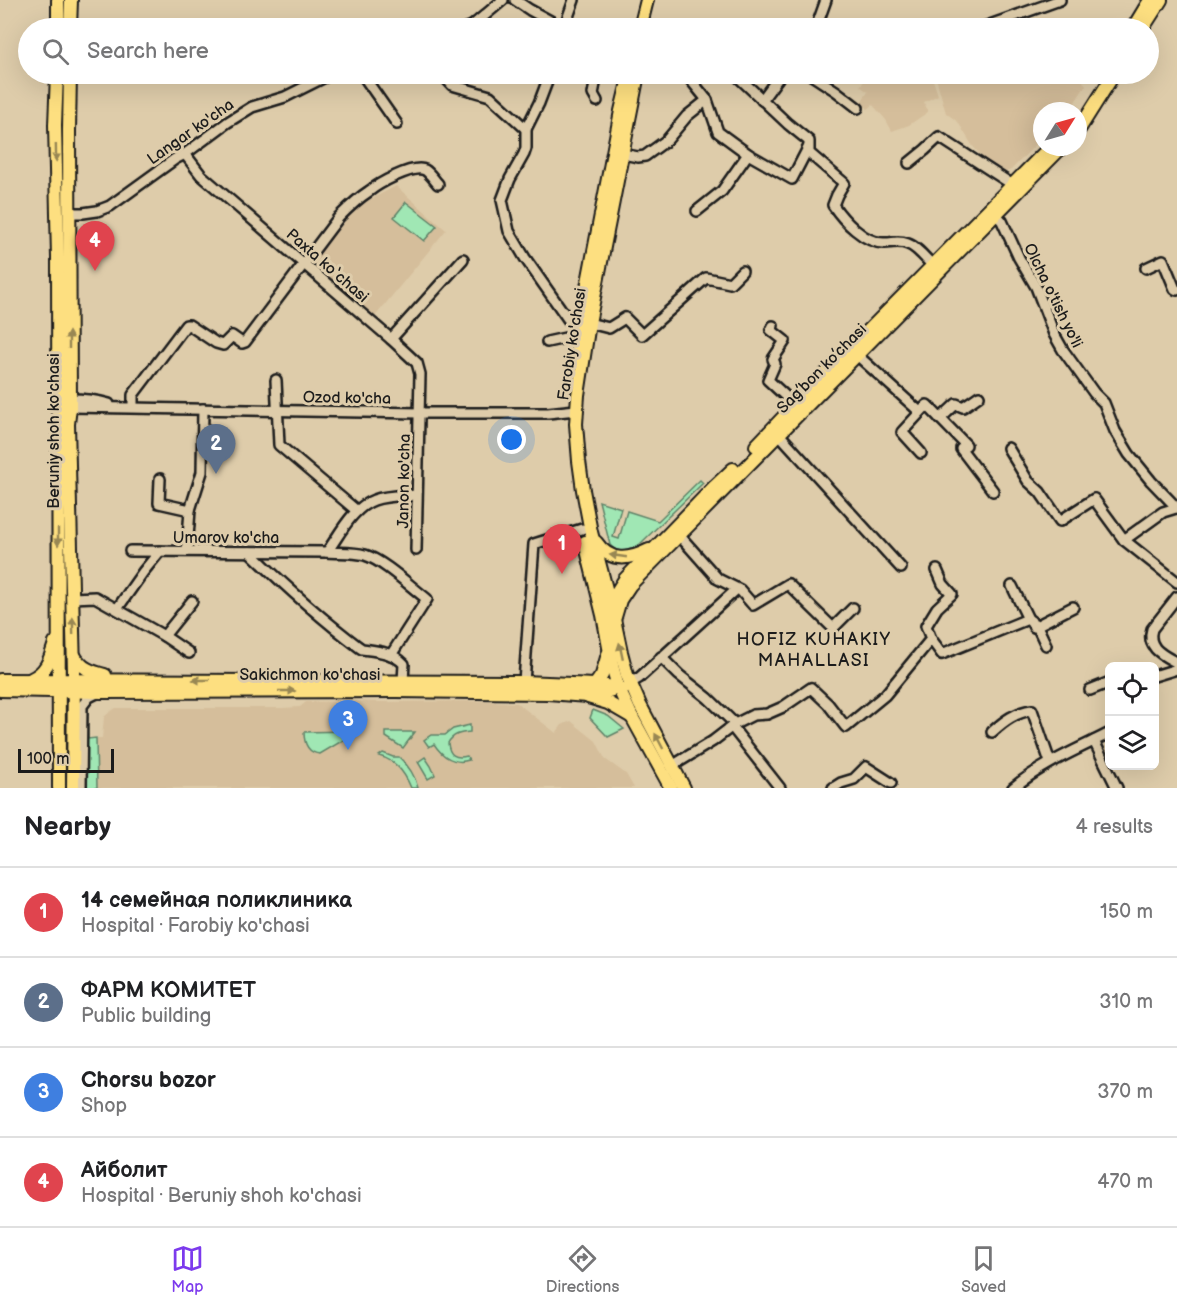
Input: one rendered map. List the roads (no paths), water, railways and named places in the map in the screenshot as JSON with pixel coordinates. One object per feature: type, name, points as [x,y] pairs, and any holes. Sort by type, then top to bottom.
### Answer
[{"type":"main road","points":[[58,0],[58,18]]},
{"type":"main road","points":[[70,18],[71,0]]},
{"type":"main road","points":[[642,18],[646,0]]},
{"type":"main road","points":[[650,18],[654,0]]},
{"type":"main road","points":[[1139,18],[1150,0]]},
{"type":"main road","points":[[1149,18],[1161,0]]},
{"type":"main road","name":"Beruniy shoh ko'chasi","points":[[57,84],[58,386],[65,409],[69,498],[73,685],[77,743],[73,788]]},
{"type":"main road","name":"Beruniy shoh ko'chasi","points":[[59,788],[58,630],[70,213],[70,84]]},
{"type":"main road","name":"Farobiy ko'chasi","points":[[609,617],[582,531],[583,490],[573,410],[584,330],[628,84]]},
{"type":"main road","name":"Farobiy ko'chasi","points":[[584,330],[636,84]]},
{"type":"main road","points":[[1087,103],[1099,84]]},
{"type":"main road","points":[[1087,117],[1108,84]]},
{"type":"main road","points":[[55,125],[69,130]]},
{"type":"main road","name":"Sag’bon ko’chasi","points":[[610,602],[624,579],[795,405],[993,211],[1042,156]]},
{"type":"main road","name":"Sag’bon ko’chasi","points":[[1020,181],[1051,156]]},
{"type":"main road","name":"Sag’bon ko’chasi","points":[[609,617],[630,585],[857,356],[939,264]]},
{"type":"main road","points":[[582,531],[601,549],[615,557],[632,557],[655,547]]},
{"type":"main road","name":"Farobiy ko'chasi","points":[[582,531],[610,602],[609,617]]},
{"type":"main road","points":[[595,685],[605,666],[609,617]]},
{"type":"main road","points":[[609,617],[621,652],[632,717],[671,788]]},
{"type":"main road","points":[[58,630],[47,665],[31,685],[50,705],[59,723]]},
{"type":"main road","points":[[608,650],[684,788]]},
{"type":"main road","points":[[73,654],[88,670],[124,680]]},
{"type":"main road","name":"Sakichmon ko'chasi","points":[[0,680],[31,685],[73,685],[124,680],[403,681],[524,677],[628,688]]},
{"type":"main road","name":"Sakichmon ko'chasi","points":[[0,690],[31,685]]},
{"type":"main road","name":"Sakichmon ko'chasi","points":[[73,685],[102,692],[396,691],[549,693],[587,696],[628,688]]},
{"type":"main road","points":[[587,696],[608,703],[632,717]]},
{"type":"street","points":[[482,18],[503,0]]},
{"type":"street","points":[[515,0],[545,18]]},
{"type":"street","points":[[567,18],[574,0]]},
{"type":"street","points":[[820,18],[826,0]]},
{"type":"street","points":[[1003,18],[1032,5],[1060,0]]},
{"type":"street","name":"Langar ko'cha","points":[[70,213],[97,211],[110,206],[252,107],[285,97],[311,84]]},
{"type":"street","points":[[369,84],[397,124]]},
{"type":"street","points":[[451,84],[490,96],[526,129]]},
{"type":"street","name":"Farobiy ko'chasi","points":[[547,84],[526,129],[524,154],[510,179],[502,200],[509,231],[525,258],[570,322],[584,330]]},
{"type":"street","points":[[595,84],[593,94],[597,101]]},
{"type":"street","points":[[694,84],[707,100],[718,132],[748,154],[792,179],[808,148],[809,141],[745,84]]},
{"type":"street","points":[[762,100],[774,84]]},
{"type":"street","points":[[826,84],[858,108]]},
{"type":"street","points":[[623,154],[638,158],[645,156],[668,140],[687,116],[707,100]]},
{"type":"street","points":[[909,163],[939,137],[1020,181]]},
{"type":"street","points":[[808,148],[809,153],[844,183],[832,205],[854,230],[883,244],[896,241],[910,244],[939,264]]},
{"type":"street","name":"Paxta ko‘chasi","points":[[185,154],[201,175],[417,363],[420,374],[420,413]]},
{"type":"street","points":[[697,211],[722,191],[748,154]]},
{"type":"street","points":[[133,407],[133,395],[186,325],[216,343],[223,345],[232,336],[244,342],[339,217],[351,205],[378,185],[409,170],[426,171],[438,184]]},
{"type":"street","name":"Olcha o'tish yo'li","points":[[993,211],[1007,231],[1036,287],[1054,334],[1063,350],[1104,403],[1115,431],[1129,454],[1177,508]]},
{"type":"street","points":[[391,339],[463,259]]},
{"type":"street","points":[[1146,268],[1163,260],[1175,290],[1177,290]]},
{"type":"street","points":[[547,342],[584,330],[609,328],[625,318],[642,334],[706,278],[730,283],[742,271]]},
{"type":"street","points":[[773,326],[771,330],[785,341],[773,359],[775,364],[768,380],[795,405]]},
{"type":"street","points":[[857,356],[920,412]]},
{"type":"street","points":[[276,380],[280,447],[357,511]]},
{"type":"street","points":[[940,419],[956,404],[963,407],[979,396]]},
{"type":"street","name":"Ozod ko'cha","points":[[65,409],[94,400],[118,407],[278,411],[548,413],[573,410]]},
{"type":"street","points":[[921,453],[902,432],[927,405],[966,445],[961,448],[993,491]]},
{"type":"street","points":[[187,551],[190,510],[202,472],[203,409]]},
{"type":"street","name":"Janon ko'cha","points":[[416,550],[420,413]]},
{"type":"street","points":[[779,434],[901,568]]},
{"type":"street","points":[[1008,448],[1028,481],[1040,492],[1060,521],[1094,499],[1124,540],[1177,582]]},
{"type":"street","points":[[160,479],[159,503],[190,510]]},
{"type":"street","points":[[327,552],[357,511],[373,500],[416,495]]},
{"type":"street","points":[[1124,540],[1163,512],[1177,508]]},
{"type":"street","points":[[524,677],[534,544],[582,531]]},
{"type":"street","points":[[679,536],[718,579],[743,592],[755,605],[788,584],[833,628],[853,608]]},
{"type":"street","points":[[130,551],[160,551]]},
{"type":"street","name":"Umarov ko'cha","points":[[117,609],[160,551],[327,552],[367,556],[428,599],[392,655]]},
{"type":"street","points":[[250,552],[292,592],[362,649],[392,655],[404,663],[403,681]]},
{"type":"street","points":[[937,570],[943,584],[952,594],[937,608],[926,626],[931,639],[942,654],[1028,619]]},
{"type":"street","points":[[1012,586],[1028,619],[1034,627],[1037,626],[1046,645]]},
{"type":"street","points":[[628,688],[737,589]]},
{"type":"street","points":[[72,598],[95,597],[164,636],[189,653]]},
{"type":"street","points":[[1177,597],[1152,629],[1150,635],[1157,651],[1177,663]]},
{"type":"street","points":[[164,636],[192,601]]},
{"type":"street","points":[[1037,626],[1073,607]]},
{"type":"street","points":[[672,766],[734,726],[753,716],[767,714],[783,707],[811,688],[828,704],[846,727],[885,695],[931,639]]},
{"type":"street","points":[[661,657],[708,698],[734,726],[780,788]]},
{"type":"street","points":[[1159,675],[1177,669]]},
{"type":"street","points":[[1090,690],[1105,684]]},
{"type":"street","points":[[81,788],[77,743],[82,706],[89,697],[102,692]]},
{"type":"street","points":[[992,732],[1005,720],[1023,711],[1032,710],[1050,762]]},
{"type":"street","points":[[1013,788],[1050,762],[1105,736]]},
{"type":"street","points":[[1094,741],[1117,788]]},
{"type":"street","points":[[833,788],[854,779],[866,767],[891,783]]},
{"type":"place","name":"Айболит","points":[[95,271]]},
{"type":"place","name":"ФАРМ КОМИТЕТ","points":[[216,474]]},
{"type":"place","name":"14 семейная поликлиника","points":[[562,574]]},
{"type":"place","name":"Chorsu bozor","points":[[348,750]]},
{"type":"district","name":"HOFIZ KUHAKIY MAHALLASI","points":[[814,649]]}]
